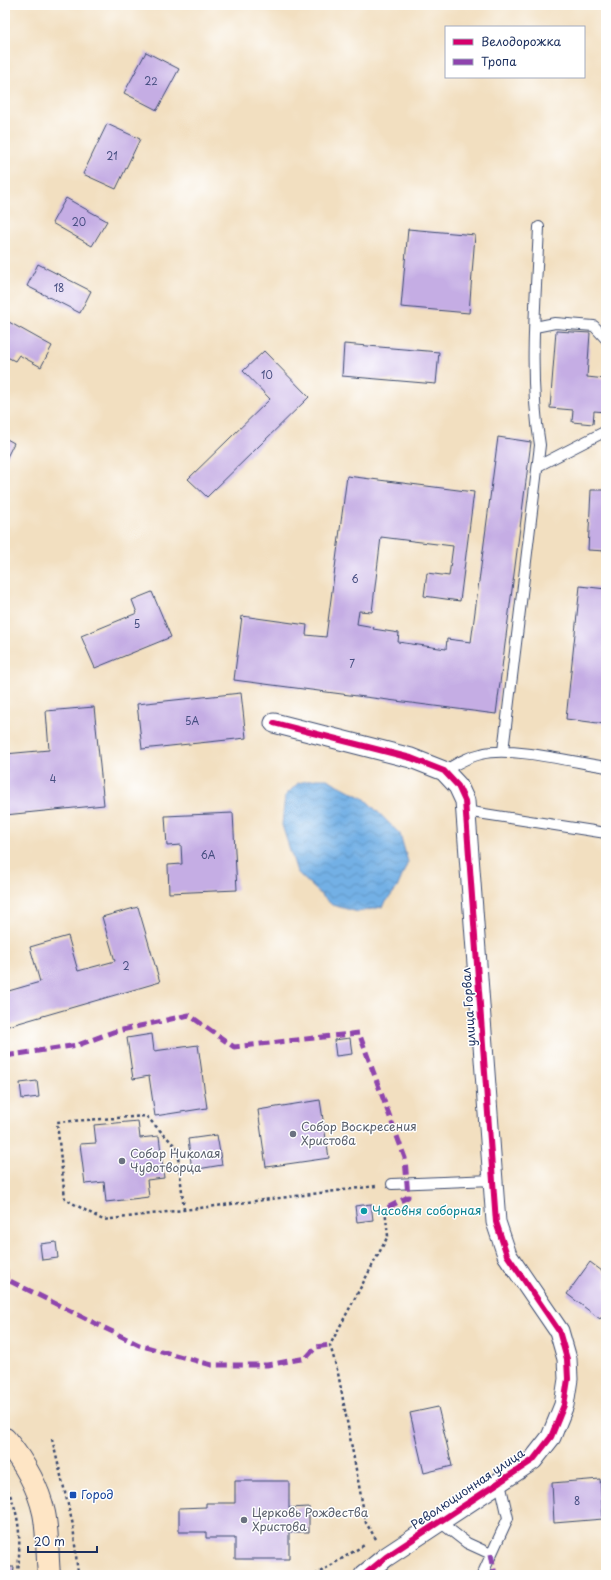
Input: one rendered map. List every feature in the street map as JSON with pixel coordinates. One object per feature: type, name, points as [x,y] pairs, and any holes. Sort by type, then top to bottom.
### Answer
[{"type":"main road","points":[[5,1439],[19,1456],[34,1482],[44,1513],[49,1575]]},
{"type":"street","name":"улица Горвал","points":[[274,723],[411,758],[444,771],[458,786],[465,801],[496,1222],[508,1255],[559,1332],[567,1359],[568,1380],[564,1405]]},
{"type":"street","name":"Революционная улица","points":[[364,1575],[386,1557],[533,1460],[551,1438],[564,1405]]},
{"type":"lane","points":[[503,750],[540,445],[535,417],[535,327],[539,227]]},
{"type":"lane","points":[[535,327],[555,323],[594,326],[606,340]]},
{"type":"lane","points":[[538,466],[606,431]]},
{"type":"lane","points":[[444,771],[464,759],[481,753],[503,750],[606,767]]},
{"type":"lane","points":[[465,811],[606,833]]},
{"type":"lane","points":[[392,1184],[493,1180]]},
{"type":"lane","points":[[482,1575],[508,1518],[500,1483]]},
{"type":"lane","points":[[440,1522],[467,1543],[491,1554]]},
{"type":"path","points":[[184,1209],[177,1148],[146,1116],[57,1122],[65,1199],[103,1220],[392,1184]]},
{"type":"path","points":[[385,1209],[388,1236],[330,1345],[338,1373],[366,1523],[386,1557]]},
{"type":"path","points":[[5,1484],[14,1502],[20,1534],[18,1575]]},
{"type":"path","points":[[315,1575],[375,1538]]},
{"type":"water","points":[[316,779],[327,779],[365,799],[400,834],[408,862],[397,888],[382,907],[358,912],[332,905],[297,872],[282,825],[285,796],[298,783]]},
{"type":"building","points":[[146,52],[179,69],[157,110],[124,93]]},
{"type":"building","points":[[107,124],[140,139],[116,189],[83,174]]},
{"type":"building","points":[[66,198],[107,221],[92,246],[52,223]]},
{"type":"building","points":[[408,229],[475,235],[469,313],[401,307]]},
{"type":"building","points":[[38,264],[91,291],[80,313],[27,286]]},
{"type":"building","points":[[9,322],[52,346],[41,367],[19,355],[15,361],[5,356],[5,330]]},
{"type":"building","points":[[556,331],[590,333],[587,377],[606,379],[606,412],[594,411],[593,424],[572,422],[573,410],[550,408]]},
{"type":"building","points":[[344,344],[439,352],[436,384],[342,376]]},
{"type":"building","points":[[264,351],[309,397],[207,497],[188,479],[270,399],[243,371]]},
{"type":"building","points":[[498,437],[531,442],[496,714],[234,680],[242,616],[307,625],[306,635],[326,637],[347,476],[474,492],[460,601],[424,596],[427,573],[449,576],[453,546],[381,537],[372,612],[359,611],[357,624],[374,627],[373,629],[399,633],[398,642],[446,649],[447,639],[471,642]]},
{"type":"building","points":[[5,438],[14,443],[5,461]]},
{"type":"building","points":[[591,490],[606,490],[606,551],[588,550]]},
{"type":"building","points":[[580,586],[606,589],[606,724],[566,719]]},
{"type":"building","points":[[152,592],[171,637],[95,668],[81,636],[137,613],[132,600]]},
{"type":"building","points":[[241,693],[246,738],[142,749],[137,704]]},
{"type":"building","points":[[94,707],[104,805],[5,815],[5,754],[49,750],[46,711]]},
{"type":"building","points":[[233,813],[237,890],[169,893],[168,865],[182,864],[181,845],[167,846],[165,816]]},
{"type":"building","points":[[138,907],[160,982],[5,1027],[5,992],[40,982],[30,947],[68,936],[78,971],[115,961],[102,917]]},
{"type":"building","points":[[152,1034],[154,1051],[198,1045],[207,1108],[155,1116],[149,1076],[133,1079],[127,1038]]},
{"type":"building","points":[[350,1038],[352,1054],[336,1056],[334,1040]]},
{"type":"building","points":[[37,1081],[39,1097],[22,1099],[20,1083]]},
{"type":"building","name":"Собор Воскресения Христова","points":[[320,1100],[329,1158],[266,1167],[258,1110]]},
{"type":"building","name":"Собор Николая Чудотворца","points":[[138,1121],[140,1138],[159,1136],[164,1178],[147,1180],[149,1197],[106,1202],[104,1182],[85,1184],[80,1144],[96,1143],[94,1125]]},
{"type":"building","points":[[217,1135],[222,1165],[192,1170],[188,1139]]},
{"type":"building","name":"Часовня соборная","points":[[371,1204],[373,1220],[357,1222],[355,1206]]},
{"type":"building","points":[[56,1242],[58,1258],[42,1260],[40,1244]]},
{"type":"building","points":[[590,1262],[606,1274],[606,1311],[600,1319],[567,1294]]},
{"type":"building","points":[[438,1407],[452,1466],[424,1473],[410,1413]]},
{"type":"building","points":[[600,1479],[603,1519],[554,1523],[552,1483]]},
{"type":"building","name":"Церковь Рождества Христова","points":[[235,1481],[289,1481],[289,1508],[309,1507],[309,1532],[289,1532],[289,1559],[235,1559],[235,1538],[206,1538],[206,1532],[179,1532],[179,1508],[206,1507],[206,1503],[235,1503]]},
{"type":"building","points":[[5,1567],[14,1567],[13,1575],[5,1575]]},
{"type":"marked path","points":[[5,1056],[78,1045],[113,1032],[189,1015],[234,1047],[359,1033],[405,1158],[408,1197],[385,1209]]},
{"type":"marked path","points":[[5,1254],[6,1279],[139,1345],[212,1365],[267,1365],[306,1358],[316,1347],[330,1345]]},
{"type":"marked path","points":[[491,1554],[495,1575]]},
{"type":"cycle path","points":[[274,723],[411,758],[444,771],[458,786],[465,801],[496,1222],[507,1255],[559,1331],[567,1359],[568,1379],[564,1405],[551,1437],[533,1460],[386,1557],[364,1575]]},
{"type":"place","name":"Собор Воскресения Христова","points":[[293,1134]]},
{"type":"place","name":"Собор Николая Чудотворца","points":[[122,1161]]},
{"type":"place","name":"Часовня соборная","points":[[364,1211]]},
{"type":"place","name":"Город","points":[[73,1495]]},
{"type":"place","name":"Церковь Рождества Христова","points":[[244,1520]]}]
